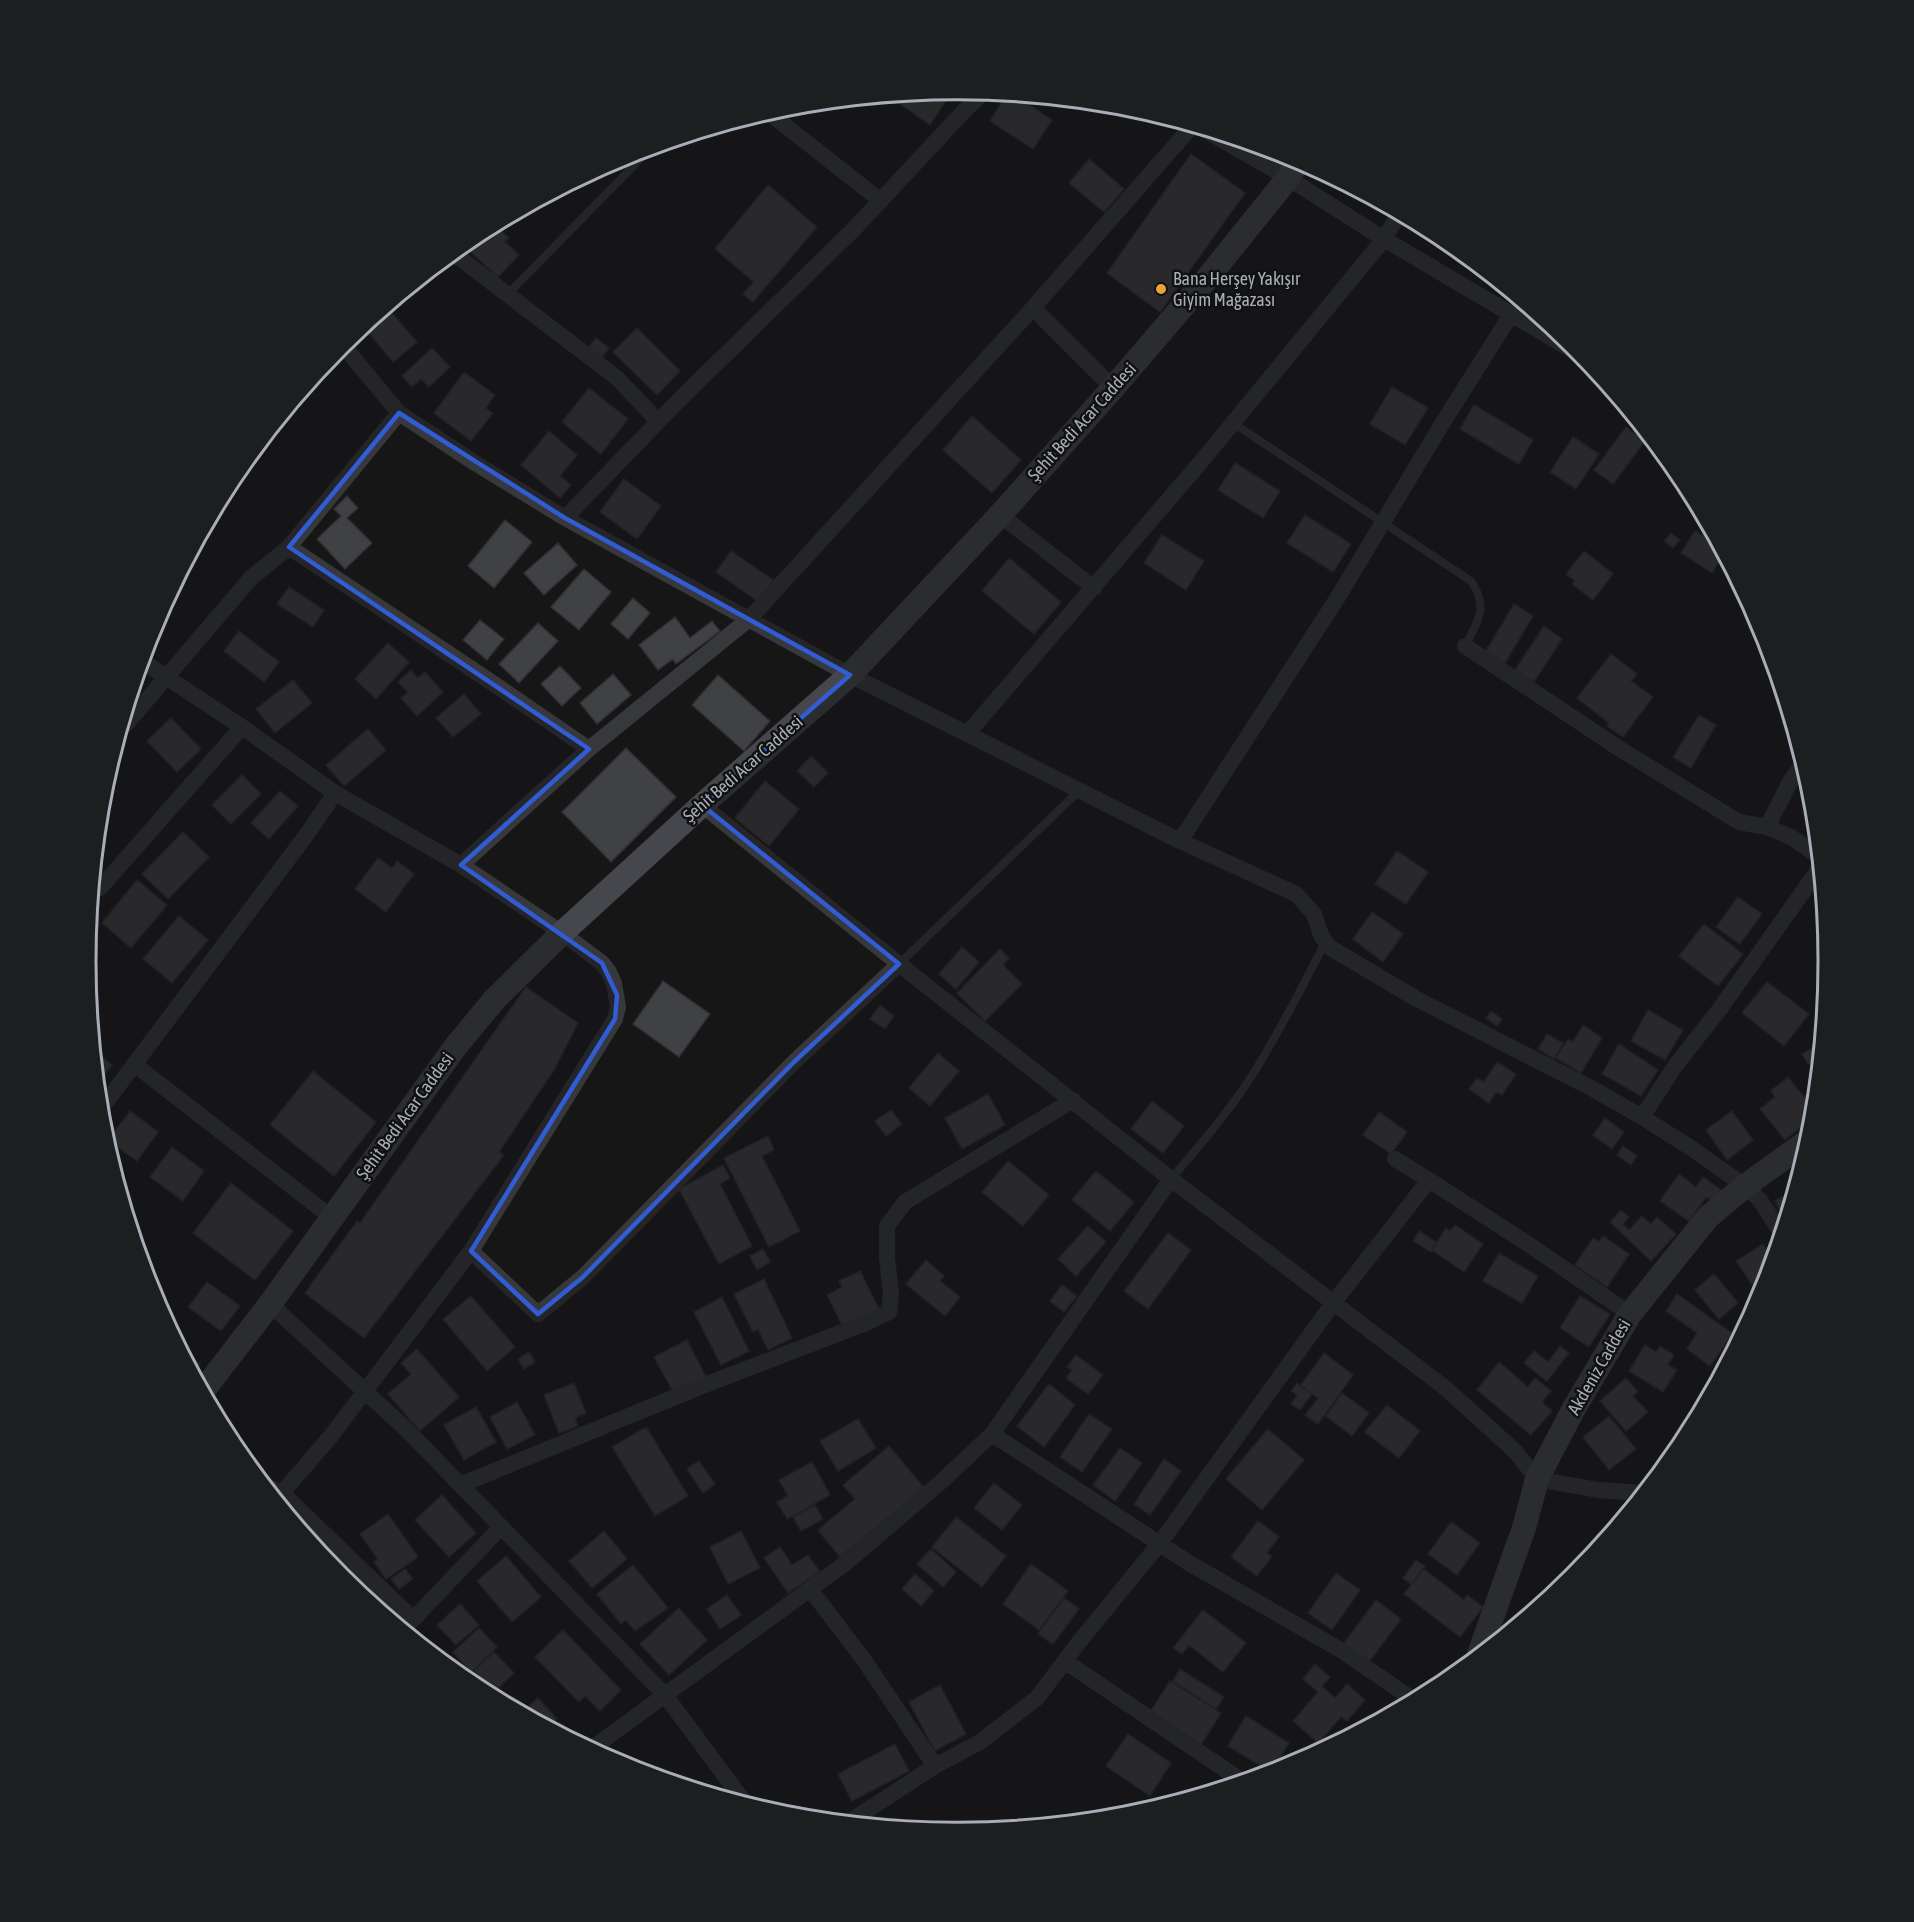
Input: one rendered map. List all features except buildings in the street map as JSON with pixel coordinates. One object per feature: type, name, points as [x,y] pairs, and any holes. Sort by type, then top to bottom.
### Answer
[{"type":"street","points":[[564,518],[658,421],[881,201],[975,101]]},
{"type":"street","points":[[778,120],[881,201]]},
{"type":"street","points":[[461,865],[589,750],[748,619],[1033,308],[1187,131]]},
{"type":"street","points":[[1293,169],[1384,239],[1547,335]]},
{"type":"street","name":"Şehit Bedi Acar Caddesi","points":[[208,1385],[270,1304],[456,1046],[495,999],[561,933],[850,675],[1000,515],[1113,388],[1209,276],[1293,169]]},
{"type":"street","points":[[967,734],[1233,423],[1384,239],[1395,219]]},
{"type":"street","points":[[461,258],[617,378],[658,421]]},
{"type":"street","points":[[1033,308],[1113,388]]},
{"type":"street","points":[[1180,841],[1338,597],[1512,313]]},
{"type":"street","points":[[349,351],[399,413],[564,518],[850,675],[1180,841],[1296,894],[1314,914],[1325,943],[1329,947],[1415,998],[1593,1089],[1642,1117],[1745,1186],[1760,1200],[1776,1225]]},
{"type":"street","points":[[131,718],[251,578],[289,547],[399,413]]},
{"type":"street","points":[[1000,515],[1094,588]]},
{"type":"street","points":[[289,547],[491,681],[589,750]]},
{"type":"street","points":[[1465,646],[1620,749],[1739,822],[1767,827],[1791,837],[1811,851]]},
{"type":"street","points":[[149,666],[335,793],[461,865],[561,933],[602,963],[609,972],[617,995],[615,1019],[471,1251],[331,1437],[281,1493]]},
{"type":"street","points":[[100,888],[242,728]]},
{"type":"street","points":[[1767,827],[1797,773]]},
{"type":"street","points":[[108,1100],[307,834],[335,793]]},
{"type":"street","points":[[702,805],[898,964],[1171,1179],[1444,1387],[1515,1451],[1538,1479],[1598,1490],[1634,1492]]},
{"type":"street","points":[[1642,1117],[1675,1066],[1719,1010],[1814,878]]},
{"type":"street","points":[[471,1251],[538,1314],[584,1277],[794,1062],[898,964]]},
{"type":"street","points":[[134,1064],[331,1217]]},
{"type":"street","points":[[460,1485],[889,1312],[891,1294],[887,1257],[887,1226],[905,1202],[1073,1100]]},
{"type":"street","name":"Akdeniz Caddesi","points":[[1483,1642],[1524,1528],[1538,1479],[1573,1410],[1630,1314],[1708,1217],[1745,1186],[1797,1149]]},
{"type":"street","points":[[1395,1159],[1534,1248],[1630,1314]]},
{"type":"street","points":[[599,1743],[847,1562],[942,1481],[992,1434],[1171,1179]]},
{"type":"street","points":[[858,1816],[935,1766],[980,1742],[1037,1698],[1079,1642],[1160,1543],[1334,1302],[1429,1180]]},
{"type":"street","points":[[270,1304],[406,1429],[665,1695],[738,1794]]},
{"type":"street","points":[[992,1434],[1189,1563],[1339,1649],[1407,1695]]},
{"type":"street","points":[[296,1512],[406,1622]]},
{"type":"street","points":[[408,1624],[501,1527]]},
{"type":"street","points":[[810,1590],[864,1660],[935,1766]]},
{"type":"street","points":[[1066,1662],[1234,1776]]},
{"type":"lane","points":[[507,295],[637,163]]},
{"type":"lane","points":[[1233,423],[1472,581],[1481,600],[1479,619],[1465,646]]},
{"type":"lane","points":[[898,964],[1079,791]]},
{"type":"lane","points":[[1171,1179],[1251,1078],[1281,1028],[1325,943]]},
{"type":"highlighted area","points":[[399,413],[565,518],[850,675],[702,805],[899,964],[794,1062],[583,1277],[538,1314],[471,1251],[615,1019],[617,995],[602,963],[461,865],[589,749],[289,547]]},
{"type":"place","name":"Bana Herşey Yakışır Giyim Mağazası","points":[[1161,289]]}]
